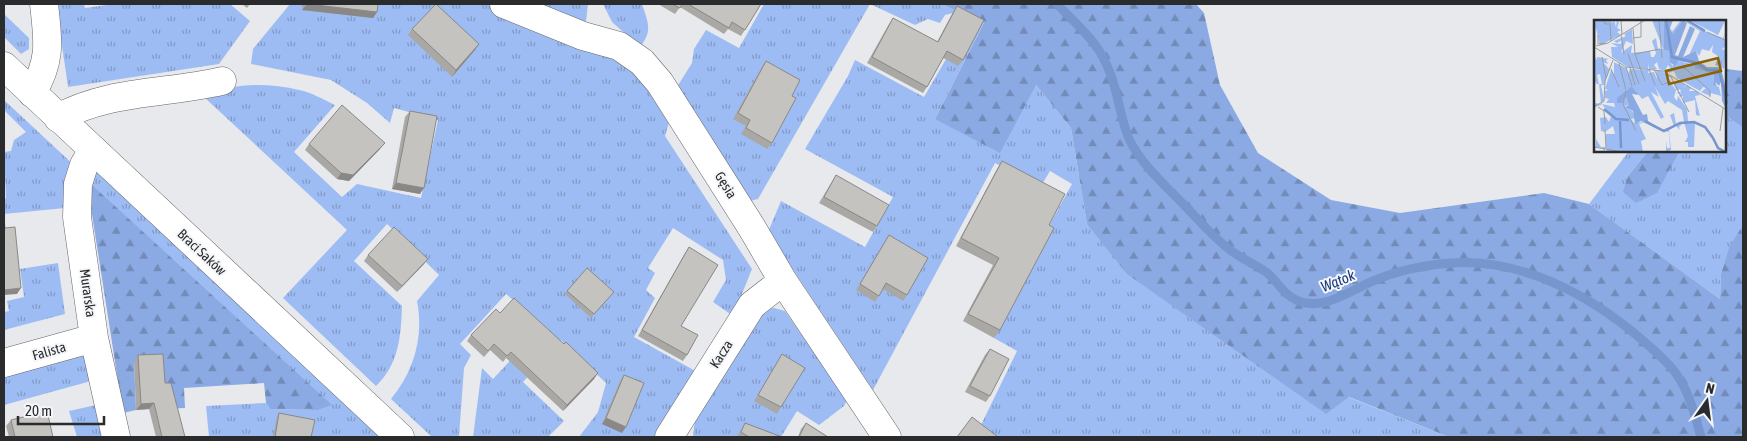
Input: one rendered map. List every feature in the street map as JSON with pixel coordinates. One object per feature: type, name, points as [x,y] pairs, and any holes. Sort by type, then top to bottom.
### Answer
[{"type":"street","points":[[32,93],[42,77],[48,57],[44,4]]},
{"type":"street","name":"Gęsia","points":[[504,4],[582,36],[619,46],[642,62],[660,83],[752,228],[783,281],[888,437]]},
{"type":"street","name":"Braci Saków","points":[[4,66],[400,437]]},
{"type":"street","points":[[58,118],[75,108],[113,97],[196,87],[222,80]]},
{"type":"street","name":"Murarska","points":[[93,150],[84,164],[78,184],[77,217],[94,338],[116,437]]},
{"type":"street","name":"Kacza","points":[[669,437],[752,305],[783,281]]},
{"type":"street","name":"Falista","points":[[4,363],[94,338]]},
{"type":"green space","points":[[56,4],[84,4],[85,8],[114,4],[230,4],[250,21],[219,64],[68,87]]},
{"type":"green space","points":[[290,4],[486,4],[617,53],[640,72],[670,119],[665,136],[752,269],[733,316],[713,302],[726,280],[723,260],[673,228],[648,268],[655,273],[646,290],[655,298],[634,337],[699,373],[658,437],[579,437],[598,412],[606,383],[561,340],[523,382],[564,421],[548,437],[473,437],[482,368],[493,379],[543,325],[506,294],[460,344],[471,355],[464,368],[459,437],[432,437],[391,399],[406,377],[415,353],[419,328],[417,301],[439,275],[387,224],[354,261],[402,306],[401,328],[394,359],[384,377],[376,386],[283,298],[347,230],[204,97],[238,86],[263,85],[304,91],[335,105],[294,152],[342,197],[357,184],[421,198],[438,120],[394,108],[390,123],[367,103],[331,80],[251,64],[253,49]]},
{"type":"green space","points":[[526,4],[588,4],[586,21],[575,26]]},
{"type":"green space","points":[[603,4],[642,4],[648,31],[640,47],[612,22]]},
{"type":"green space","points":[[764,4],[870,4],[758,199],[750,201],[677,87],[692,63],[694,49],[706,30],[739,48]]},
{"type":"green space","points":[[870,4],[941,4],[984,23],[935,119],[1036,85],[1071,128],[1087,224],[1348,397],[1449,437],[996,437],[981,425],[1017,351],[994,338],[1048,236],[1045,233],[1072,184],[1050,171],[1041,186],[995,163],[873,390],[768,232],[781,201],[865,247],[893,197],[805,149],[848,76],[855,60],[924,97],[946,59],[958,65],[979,26],[953,13],[945,15],[940,23],[928,19],[915,25]]},
{"type":"green space","points":[[941,4],[1196,4],[1204,13],[1220,85],[1258,153],[1331,200],[1400,213],[1544,193],[1589,204],[1720,299],[1721,274],[1729,247],[1743,225],[1743,437],[1449,437],[1349,397],[1326,414],[1127,274],[1087,224],[1071,128],[1036,85],[1000,153],[935,119],[984,23]]},
{"type":"green space","points":[[4,14],[29,38],[29,49],[21,54],[4,37]]},
{"type":"green space","points":[[1727,69],[1743,71],[1743,128],[1727,117]]},
{"type":"green space","points":[[4,100],[76,167],[65,208],[4,214],[4,199],[6,198],[4,152],[11,151],[14,140],[26,132],[4,110]]},
{"type":"green space","points":[[1727,117],[1743,128],[1743,225],[1729,248],[1721,274],[1720,299],[1589,204],[1628,152],[1647,152],[1628,176],[1657,192],[1679,152],[1727,152]]},
{"type":"green space","points":[[1647,152],[1679,152],[1657,193],[1636,203],[1623,192],[1628,176]]},
{"type":"green space","points":[[97,170],[382,437],[209,437],[206,406],[266,403],[270,409],[317,410],[92,186],[89,178]]},
{"type":"green space","points":[[92,185],[332,405],[317,410],[270,409],[266,403],[264,383],[184,388],[185,408],[161,409],[134,361],[136,410],[123,413],[89,195]]},
{"type":"green space","points":[[58,263],[65,314],[4,330],[4,312],[9,311],[7,301],[24,297],[20,269]]},
{"type":"green space","points":[[774,308],[785,311],[847,400],[844,406],[819,425],[797,411],[781,437],[693,437],[696,409],[758,309]]},
{"type":"green space","points":[[86,356],[91,381],[4,405],[4,369],[54,359]]},
{"type":"green space","points":[[96,405],[103,437],[77,437],[69,411]]},
{"type":"building","points":[[307,4],[378,4],[377,12]]},
{"type":"building","points":[[436,4],[479,44],[456,70],[412,29]]},
{"type":"building","points":[[672,4],[682,4],[680,8]]},
{"type":"building","points":[[688,4],[761,4],[745,30],[732,22],[729,28]]},
{"type":"building","points":[[957,6],[984,20],[963,60],[947,51],[927,87],[872,57],[893,18],[938,42]]},
{"type":"building","points":[[766,61],[800,80],[792,96],[796,98],[772,143],[746,128],[750,120],[738,113]]},
{"type":"building","points":[[342,105],[385,143],[353,175],[341,173],[309,144]]},
{"type":"building","points":[[410,111],[437,116],[424,188],[396,183]]},
{"type":"building","points":[[1002,161],[1065,194],[1049,225],[1054,228],[1000,330],[968,314],[999,258],[961,238]]},
{"type":"building","points":[[836,175],[889,205],[877,226],[824,197]]},
{"type":"building","points":[[4,219],[5,228],[15,227],[21,288],[4,290]]},
{"type":"building","points":[[394,227],[428,259],[402,286],[368,255]]},
{"type":"building","points":[[889,235],[928,258],[907,295],[886,283],[879,296],[860,284]]},
{"type":"building","points":[[689,247],[718,265],[681,326],[698,335],[687,355],[642,330]]},
{"type":"building","points":[[587,268],[614,292],[594,314],[567,291]]},
{"type":"building","points":[[514,298],[564,344],[566,342],[598,373],[567,405],[511,352],[507,356],[494,344],[488,351],[471,335],[496,309],[500,313]]},
{"type":"building","points":[[990,349],[1009,359],[990,396],[970,386]]},
{"type":"building","points":[[163,354],[165,383],[171,383],[185,437],[162,437],[154,403],[141,404],[138,355]]},
{"type":"building","points":[[782,354],[805,368],[781,407],[758,395]]},
{"type":"building","points":[[624,375],[644,383],[626,427],[606,418]]},
{"type":"building","points":[[47,411],[53,437],[15,437],[11,420]]},
{"type":"building","points":[[279,413],[315,420],[311,437],[275,437]]},
{"type":"building","points":[[972,417],[998,437],[957,437]]},
{"type":"building","points":[[745,423],[782,437],[749,437],[741,432]]},
{"type":"building","points":[[806,423],[828,437],[799,437]]},
{"type":"waterway","name":"Wątok","points":[[1057,4],[1088,36],[1100,52],[1113,81],[1130,141],[1148,167],[1217,239],[1233,252],[1266,272],[1291,297],[1301,302],[1322,303],[1343,296],[1391,274],[1441,264],[1477,263],[1503,266],[1528,273],[1552,282],[1598,307],[1620,322],[1660,355],[1682,382],[1692,405],[1701,437]]}]
